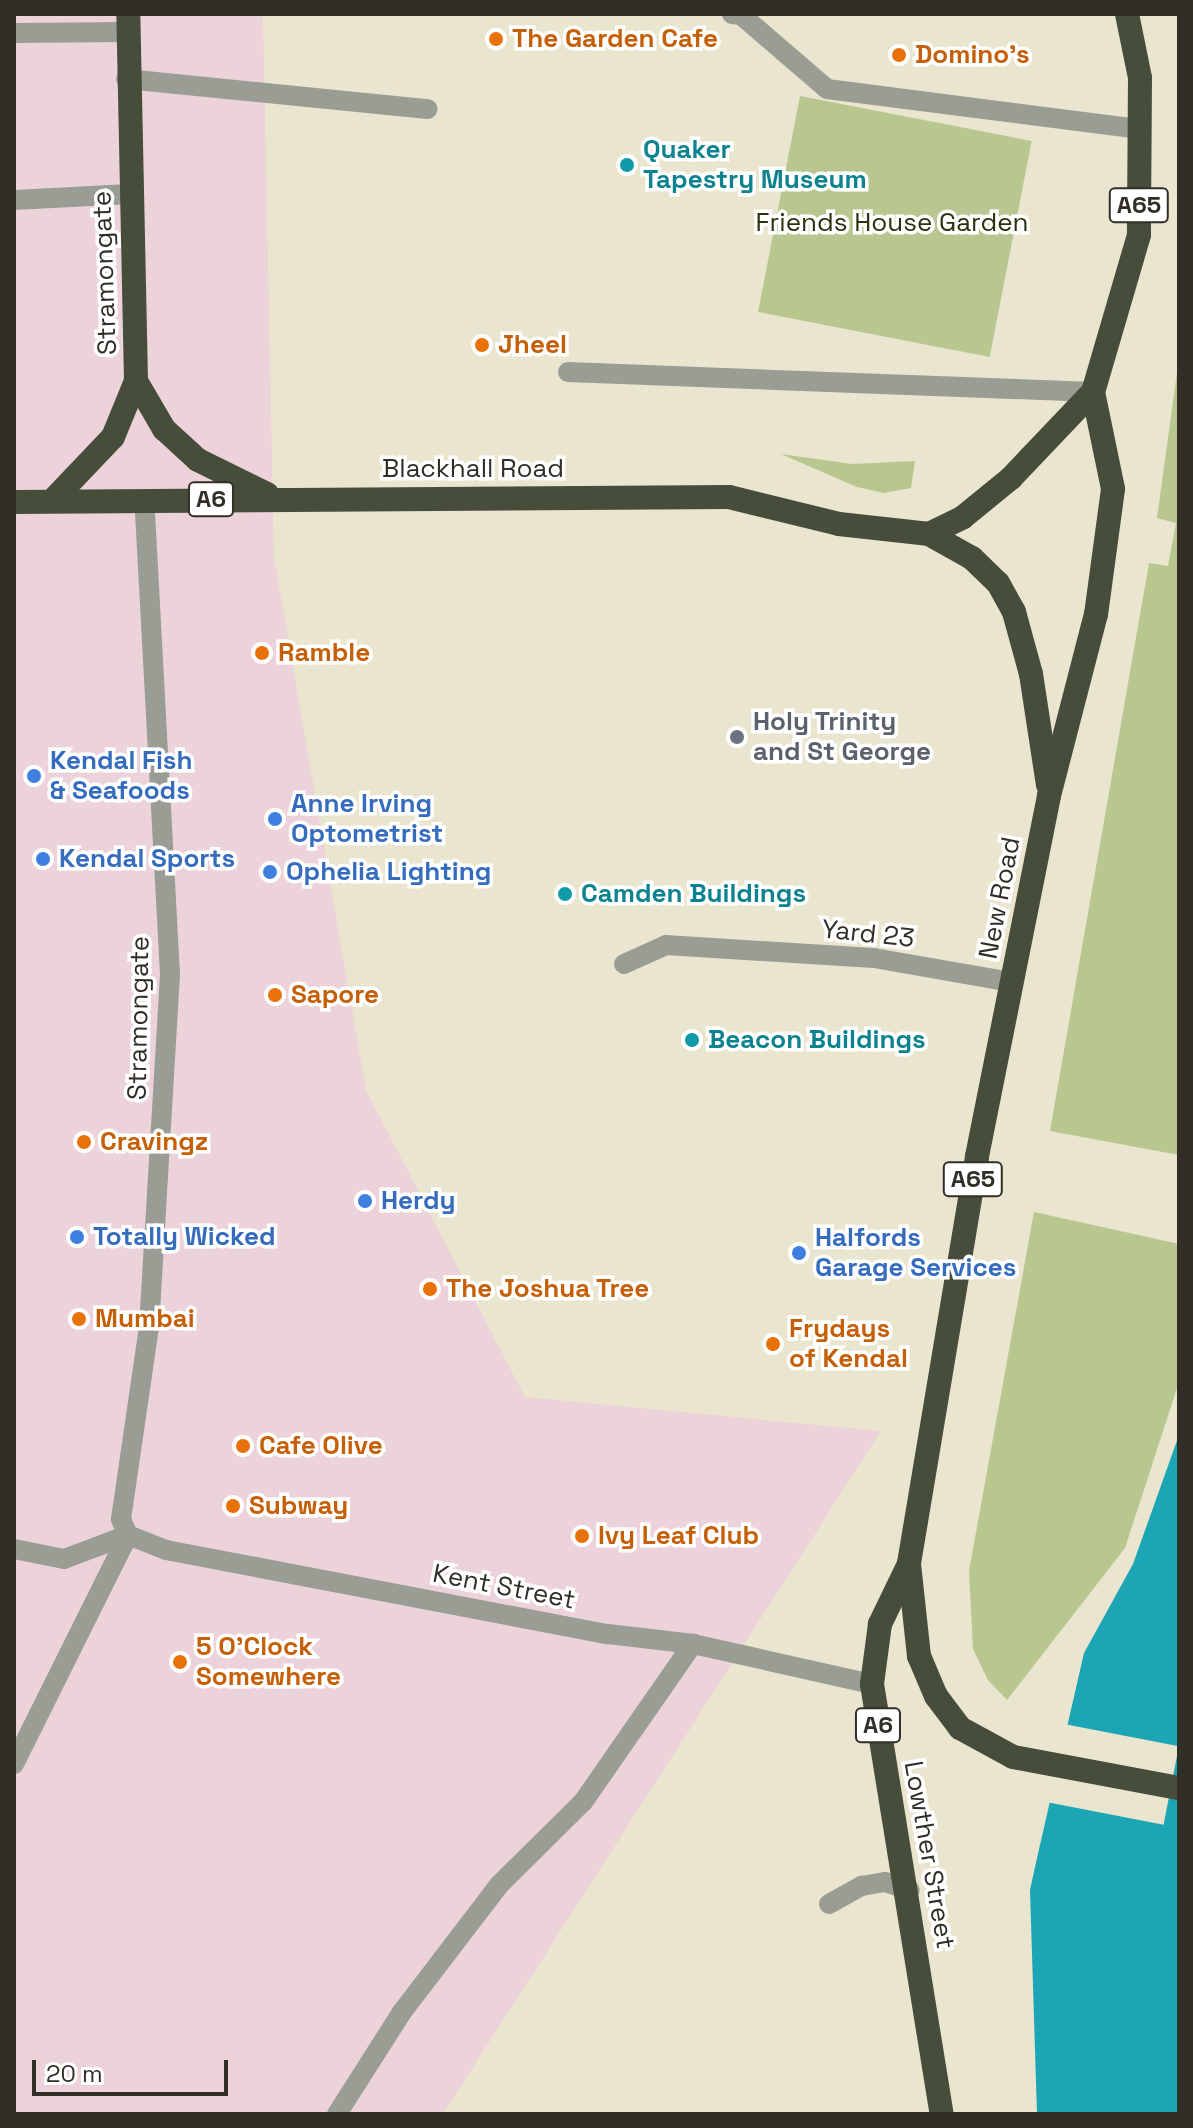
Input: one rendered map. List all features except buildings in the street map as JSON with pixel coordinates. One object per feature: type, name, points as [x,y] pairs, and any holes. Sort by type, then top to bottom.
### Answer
[{"type":"highway","name":"New Road","points":[[1127,14],[1140,78],[1139,235],[1093,392],[1113,489],[1096,614],[1049,796],[977,1157],[909,1564],[919,1656],[936,1696],[960,1728],[1013,1757],[1179,1788]]},
{"type":"highway","name":"Stramongate","points":[[52,501],[113,437],[136,381],[126,79],[127,23]]},
{"type":"highway","points":[[136,381],[164,429],[198,460],[277,498]]},
{"type":"highway","points":[[929,534],[962,518],[1011,478],[1093,392]]},
{"type":"highway","name":"Blackhall Road","points":[[14,502],[729,497],[839,524],[929,534],[972,558],[998,583],[1014,612],[1031,674],[1049,796]]},
{"type":"highway","name":"Lowther Street","points":[[909,1564],[880,1624],[872,1684],[910,1890],[942,2114]]},
{"type":"street","points":[[732,14],[741,15],[827,89],[1140,129]]},
{"type":"street","points":[[14,33],[127,23]]},
{"type":"street","points":[[126,79],[428,109]]},
{"type":"street","points":[[14,200],[130,194]]},
{"type":"street","points":[[568,372],[1093,392]]},
{"type":"street","name":"Stramongate","points":[[128,1535],[121,1519],[149,1328],[170,974],[144,500]]},
{"type":"street","name":"Yard 23","points":[[624,964],[666,945],[874,958],[1012,982]]},
{"type":"street","points":[[14,1549],[64,1559],[128,1535]]},
{"type":"street","points":[[14,1764],[128,1535]]},
{"type":"street","name":"Kent Street","points":[[128,1535],[181,1553],[608,1634],[693,1644],[872,1684]]},
{"type":"street","points":[[337,2114],[410,2001],[499,1885],[583,1802],[693,1644]]},
{"type":"street","points":[[829,1904],[862,1886],[885,1882],[910,1890]]},
{"type":"shaded area","points":[[14,14],[263,14],[274,556],[366,1090],[525,1397],[881,1431],[443,2114],[14,2114]]},
{"type":"green space","name":"Friends House Garden","points":[[800,96],[1032,141],[990,357],[758,312]]},
{"type":"green space","points":[[1179,358],[1179,1155],[1050,1131],[1149,563],[1168,566],[1176,523],[1157,518]]},
{"type":"green space","points":[[781,454],[852,464],[915,461],[911,488],[884,493],[857,487]]},
{"type":"green space","points":[[1034,1212],[1179,1244],[1179,1382],[1125,1548],[1007,1700],[988,1680],[973,1649],[969,1571]]},
{"type":"water","points":[[1179,1435],[1179,2114],[1037,2114],[1030,1890],[1084,1653],[1133,1564]]},
{"type":"pier","points":[[1064,1724],[1179,1746],[1164,1825],[1049,1803]]},
{"type":"place","name":"The Garden Cafe","points":[[496,39]]},
{"type":"place","name":"Domino's","points":[[899,55]]},
{"type":"place","name":"Quaker Tapestry Museum","points":[[627,165]]},
{"type":"place","name":"Jheel","points":[[482,345]]},
{"type":"place","name":"Ramble","points":[[262,653]]},
{"type":"place","name":"Holy Trinity and St George","points":[[737,737]]},
{"type":"place","name":"Kendal Fish & Seafoods","points":[[34,776]]},
{"type":"place","name":"Anne Irving Optometrist","points":[[275,819]]},
{"type":"place","name":"Kendal Sports","points":[[43,859]]},
{"type":"place","name":"Ophelia Lighting","points":[[270,872]]},
{"type":"place","name":"Camden Buildings","points":[[565,894]]},
{"type":"place","name":"Sapore","points":[[275,995]]},
{"type":"place","name":"Beacon Buildings","points":[[692,1040]]},
{"type":"place","name":"Cravingz","points":[[84,1142]]},
{"type":"place","name":"Herdy","points":[[365,1201]]},
{"type":"place","name":"Totally Wicked","points":[[77,1237]]},
{"type":"place","name":"Halfords Garage Services","points":[[799,1253]]},
{"type":"place","name":"The Joshua Tree","points":[[430,1289]]},
{"type":"place","name":"Mumbai","points":[[79,1319]]},
{"type":"place","name":"Frydays of Kendal","points":[[773,1344]]},
{"type":"place","name":"Cafe Olive","points":[[243,1446]]},
{"type":"place","name":"Subway","points":[[233,1506]]},
{"type":"place","name":"Ivy Leaf Club","points":[[582,1536]]},
{"type":"place","name":"5 O'Clock Somewhere","points":[[180,1662]]}]
